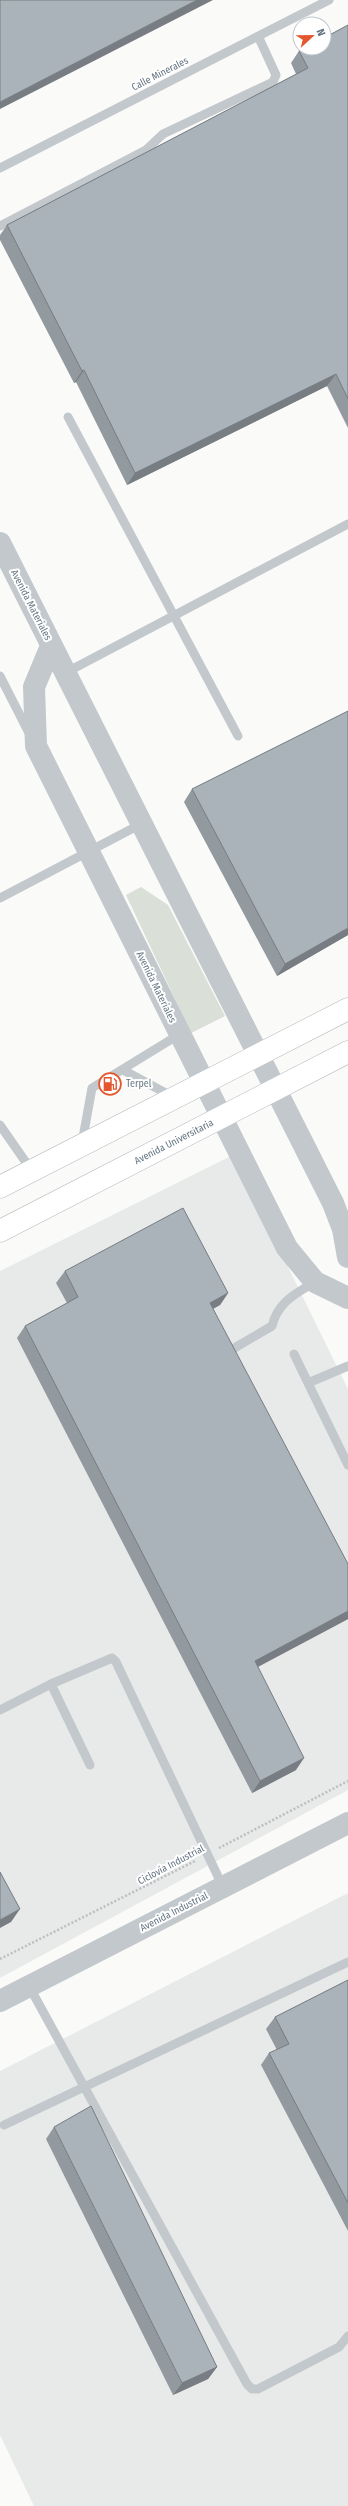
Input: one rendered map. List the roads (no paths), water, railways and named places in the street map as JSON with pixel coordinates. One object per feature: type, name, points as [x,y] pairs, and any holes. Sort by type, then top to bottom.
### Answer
[{"type":"main road","points":[[0,1187],[348,1009]]},
{"type":"main road","name":"Avenida Universitaria","points":[[0,1231],[348,1052]]},
{"type":"street","name":"Avenida Materiales","points":[[0,543],[274,1090],[333,1203],[343,1229],[348,1257]]},
{"type":"street","name":"Avenida Materiales","points":[[51,646],[34,687],[36,746],[90,851],[287,1248],[314,1282],[348,1298]]},
{"type":"street","name":"Avenida Industrial","points":[[0,2001],[348,1823]]},
{"type":"lane","name":"Calle Minerales","points":[[0,168],[329,0]]},
{"type":"lane","points":[[0,226],[146,150],[163,134],[273,82],[276,75],[258,36]]},
{"type":"lane","points":[[68,417],[238,736]]},
{"type":"lane","points":[[65,673],[348,524]]},
{"type":"lane","points":[[0,676],[36,746]]},
{"type":"lane","points":[[0,898],[141,824]]},
{"type":"lane","points":[[82,1145],[92,1088],[180,1034]]},
{"type":"lane","points":[[123,1070],[174,1098]]},
{"type":"lane","points":[[0,1125],[32,1171]]},
{"type":"lane","points":[[231,1350],[272,1326],[278,1309],[285,1300],[314,1282]]},
{"type":"lane","points":[[294,1354],[348,1464]]},
{"type":"lane","points":[[308,1384],[348,1366]]},
{"type":"lane","points":[[0,1710],[51,1684],[106,1659],[112,1658],[116,1662],[223,1887]]},
{"type":"lane","points":[[51,1684],[90,1765]]},
{"type":"lane","points":[[4,2125],[85,2088],[213,2024],[348,1962]]},
{"type":"lane","points":[[29,1986],[247,2384],[252,2389],[258,2389],[339,2347],[348,2336]]},
{"type":"place","name":"Terpel","points":[[110,1084]]}]
